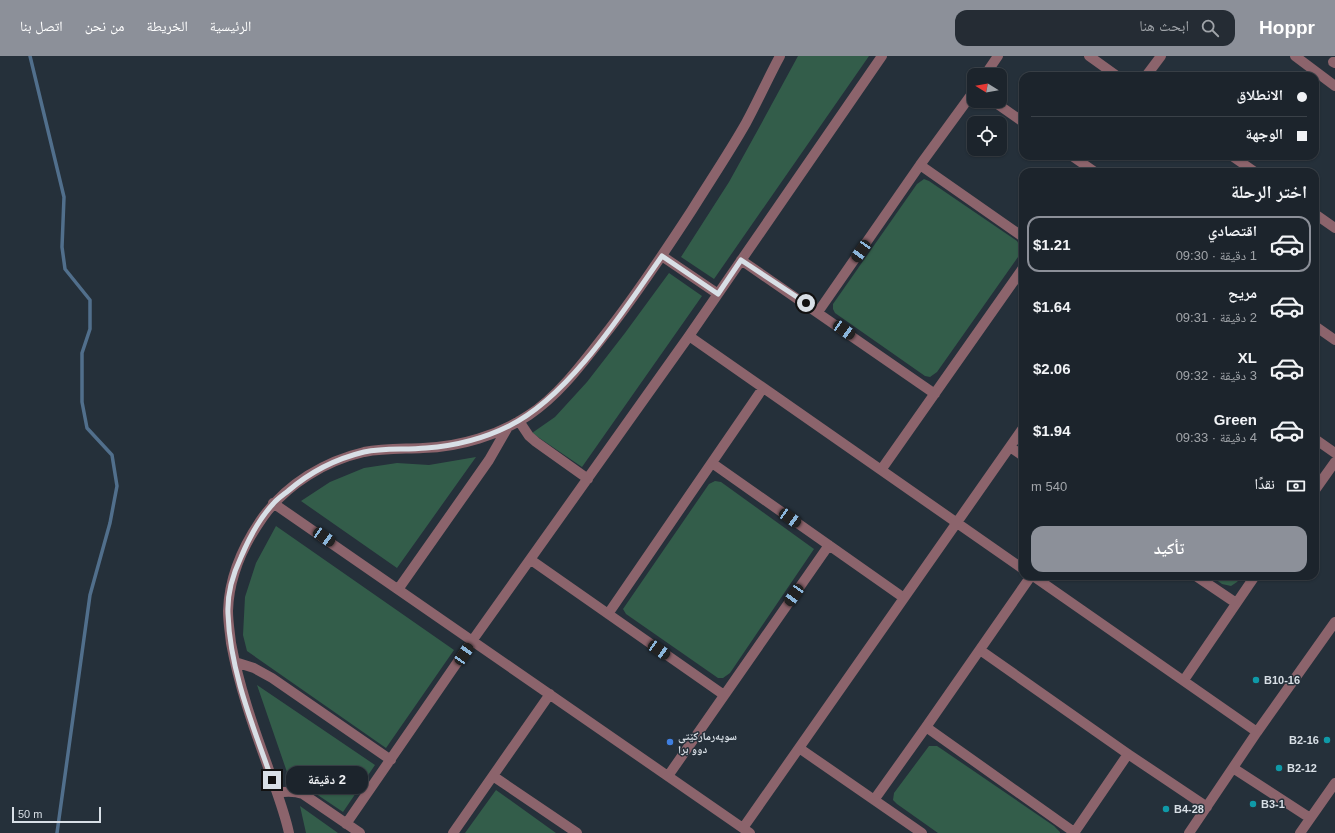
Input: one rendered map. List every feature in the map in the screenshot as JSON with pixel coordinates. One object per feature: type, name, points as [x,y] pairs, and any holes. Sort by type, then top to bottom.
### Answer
[{"type":"street","points":[[288,833],[277,793],[249,714],[235,662],[228,612],[230,591],[236,569],[252,532],[274,503],[297,483],[319,468],[344,458],[381,449],[444,446],[483,437],[508,427],[541,406],[576,371],[616,321],[662,256],[746,123],[780,56]]},
{"type":"street","points":[[346,824],[472,641],[689,336],[882,56]]},
{"type":"street","points":[[990,68],[998,56]]},
{"type":"street","points":[[1089,56],[1111,72]]},
{"type":"street","points":[[1149,72],[1161,56]]},
{"type":"street","points":[[1295,56],[1316,72]]},
{"type":"street","points":[[1319,74],[1335,86]]},
{"type":"street","points":[[818,312],[967,100]]},
{"type":"street","points":[[1003,108],[1019,119]]},
{"type":"street","points":[[1078,160],[1089,168]]},
{"type":"street","points":[[1238,160],[1248,168]]},
{"type":"street","points":[[920,165],[1019,234]]},
{"type":"street","points":[[1319,217],[1335,228]]},
{"type":"street","points":[[662,256],[718,294]]},
{"type":"street","points":[[741,260],[935,394]]},
{"type":"street","points":[[881,470],[1019,274]]},
{"type":"street","points":[[1319,329],[1335,340]]},
{"type":"street","points":[[689,336],[1019,566]]},
{"type":"street","points":[[608,614],[763,388]]},
{"type":"street","points":[[519,421],[523,429],[532,439],[588,479]]},
{"type":"street","points":[[399,588],[489,460],[508,427]]},
{"type":"street","points":[[274,503],[399,588],[472,641],[746,831],[800,748],[1019,434]]},
{"type":"street","points":[[1319,442],[1335,453]]},
{"type":"street","points":[[1010,447],[1019,453]]},
{"type":"street","points":[[712,462],[904,598]]},
{"type":"street","points":[[1319,484],[1335,462]]},
{"type":"street","points":[[668,776],[829,545]]},
{"type":"street","points":[[531,560],[724,695]]},
{"type":"street","points":[[874,800],[1029,580]]},
{"type":"street","points":[[1038,580],[1257,732]]},
{"type":"street","points":[[1202,580],[1236,603]]},
{"type":"street","points":[[1184,680],[1252,580]]},
{"type":"street","points":[[1189,833],[1257,732],[1335,622]]},
{"type":"street","points":[[980,650],[1128,754],[1207,807]]},
{"type":"street","points":[[235,662],[264,672],[391,760]]},
{"type":"street","points":[[453,833],[550,694]]},
{"type":"street","points":[[926,728],[1074,833],[1128,754]]},
{"type":"street","points":[[800,748],[922,833]]},
{"type":"street","points":[[1233,768],[1310,818]]},
{"type":"street","points":[[493,776],[577,833]]},
{"type":"street","points":[[1300,833],[1335,783]]},
{"type":"street","points":[[277,793],[294,792],[303,794],[360,833]]},
{"type":"green space","points":[[798,56],[869,56],[714,279],[681,257],[729,182]]},
{"type":"green space","points":[[924,179],[929,181],[1017,241],[1019,244],[1018,257],[937,372],[930,377],[925,376],[835,313],[833,309],[833,304],[917,184]]},
{"type":"green space","points":[[669,273],[702,296],[582,467],[532,433],[555,417],[587,382]]},
{"type":"green space","points":[[476,457],[397,568],[301,501],[330,482],[364,468],[397,463],[429,465]]},
{"type":"green space","points":[[715,481],[721,482],[814,549],[730,673],[723,678],[718,678],[626,614],[623,609],[709,484]]},
{"type":"green space","points":[[276,526],[454,650],[386,748],[247,651],[243,635],[245,597],[256,563]]},
{"type":"green space","points":[[1216,580],[1239,580],[1231,586],[1222,584]]},
{"type":"green space","points":[[257,685],[375,765],[343,812],[288,775]]},
{"type":"green space","points":[[929,746],[937,746],[1054,826],[1060,833],[938,833],[893,800],[894,793]]},
{"type":"green space","points":[[496,790],[556,833],[465,833]]},
{"type":"green space","points":[[300,806],[338,833],[306,833]]},
{"type":"waterway","points":[[30,56],[64,197],[62,247],[65,269],[90,300],[90,329],[82,353],[82,402],[87,428],[112,455],[117,486],[110,523],[90,595],[57,833]]},
{"type":"place","name":"B10-16","points":[[1256,680]]},
{"type":"place","name":"B2-16","points":[[1327,740]]},
{"type":"place","name":"سوپەرمارکێتی دوو برا","points":[[670,742]]},
{"type":"place","name":"B2-12","points":[[1279,768]]},
{"type":"place","name":"B3-1","points":[[1253,804]]},
{"type":"place","name":"B4-28","points":[[1166,809]]},
{"type":"route","points":[[272,780],[249,714],[235,662],[230,637],[228,612],[230,591],[236,569],[252,532],[274,503],[297,483],[319,468],[344,458],[381,449],[424,448],[465,442],[483,437],[508,427],[530,414],[541,406],[576,371],[616,321],[662,256],[718,294],[741,260],[806,303]]}]
